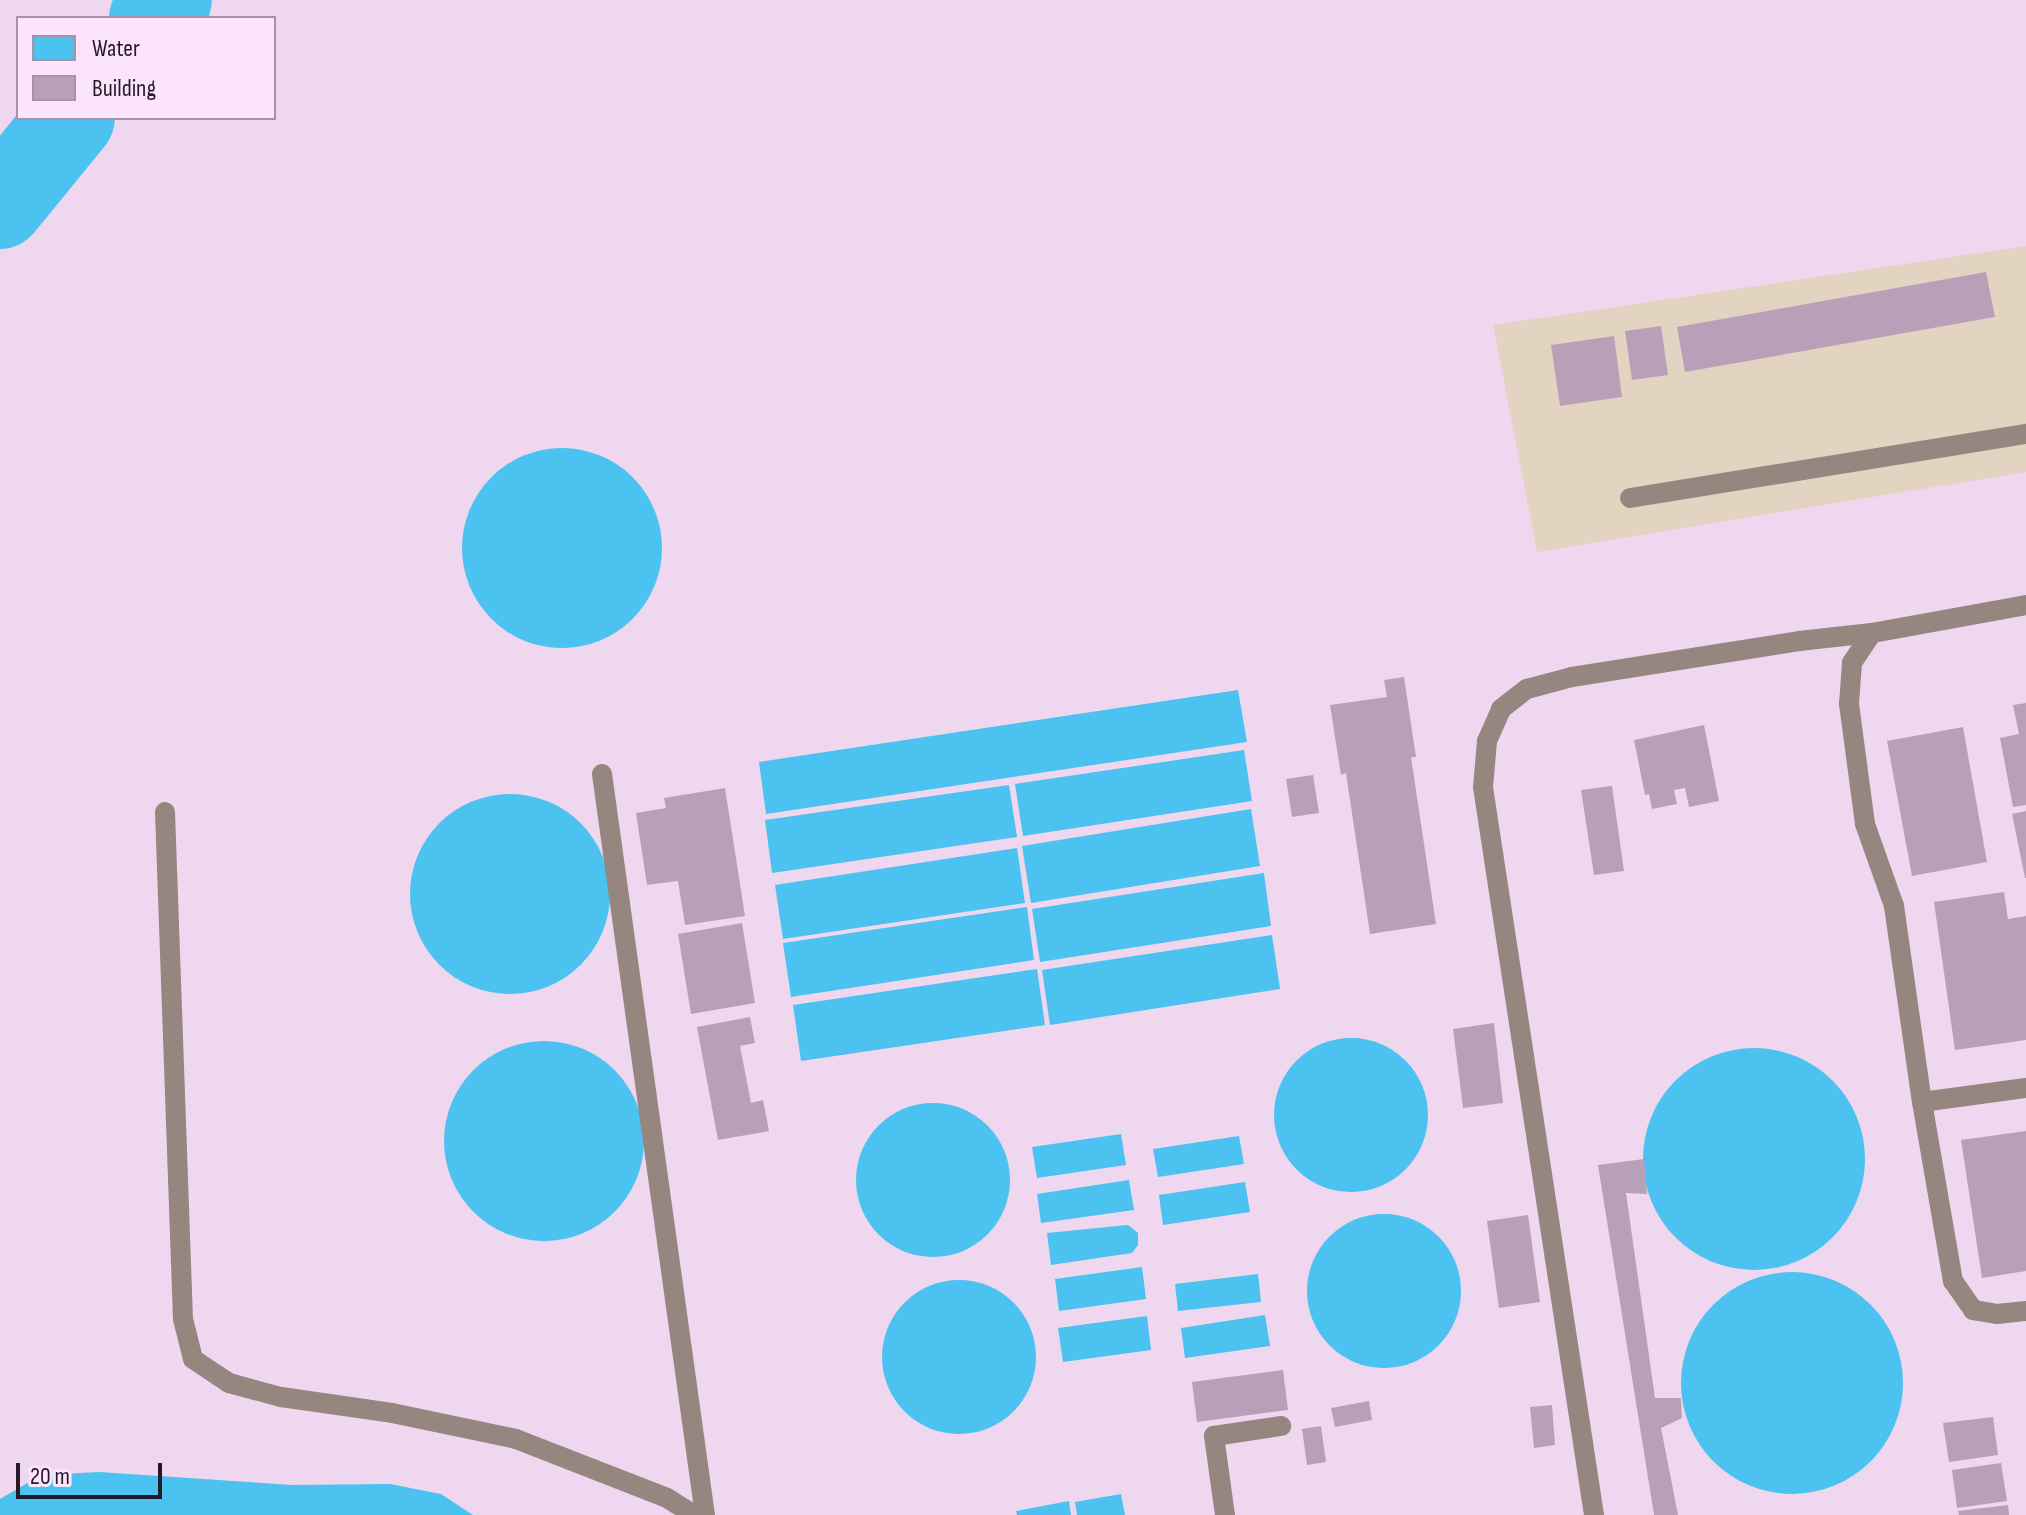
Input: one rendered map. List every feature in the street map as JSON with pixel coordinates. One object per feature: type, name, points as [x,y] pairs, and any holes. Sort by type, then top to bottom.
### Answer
[{"type":"lane","points":[[1630,498],[2026,434]]},
{"type":"lane","points":[[1594,1515],[1483,787],[1487,741],[1501,709],[1527,689],[1572,677],[1799,641],[1872,633],[2026,605]]},
{"type":"lane","points":[[1872,633],[1852,663],[1849,704],[1865,824],[1894,906],[1922,1102],[1953,1281],[1973,1310],[1997,1314],[2026,1311]]},
{"type":"lane","points":[[602,774],[705,1515]]},
{"type":"lane","points":[[165,812],[183,1319],[193,1359],[229,1383],[281,1397],[392,1413],[516,1439],[667,1498],[694,1515]]},
{"type":"lane","points":[[1922,1102],[2026,1088]]},
{"type":"lane","points":[[1225,1515],[1214,1436],[1281,1426]]},
{"type":"shaded area","points":[[2026,246],[2026,472],[1537,552],[1493,325]]},
{"type":"water","points":[[562,448],[600,455],[633,477],[655,510],[662,548],[655,586],[633,619],[600,641],[562,648],[524,641],[491,619],[469,586],[462,548],[469,510],[491,477],[524,455]]},
{"type":"water","points":[[1238,690],[1247,742],[766,814],[759,762]]},
{"type":"water","points":[[1244,750],[1252,801],[1023,836],[1015,784]]},
{"type":"water","points":[[1009,785],[1017,837],[772,873],[765,820]]},
{"type":"water","points":[[510,794],[548,801],[581,823],[603,856],[610,894],[603,932],[581,965],[548,987],[510,994],[472,987],[439,965],[417,932],[410,894],[417,856],[439,823],[472,801]]},
{"type":"water","points":[[1251,809],[1260,866],[1031,903],[1022,846]]},
{"type":"water","points":[[1017,848],[1025,903],[783,939],[775,885]]},
{"type":"water","points":[[1264,873],[1271,926],[1040,962],[1032,909]]},
{"type":"water","points":[[1027,907],[1034,960],[791,997],[783,943]]},
{"type":"water","points":[[1272,935],[1280,989],[1050,1025],[1042,970]]},
{"type":"water","points":[[1037,969],[1045,1025],[801,1061],[793,1005]]},
{"type":"water","points":[[1351,1038],[1380,1044],[1405,1061],[1422,1086],[1428,1115],[1422,1144],[1405,1169],[1380,1186],[1351,1192],[1322,1186],[1297,1169],[1280,1144],[1274,1115],[1280,1086],[1297,1061],[1322,1044]]},
{"type":"water","points":[[524,1042],[564,1042],[600,1057],[628,1085],[643,1121],[643,1161],[628,1197],[600,1225],[564,1240],[524,1240],[488,1225],[460,1197],[445,1161],[445,1121],[460,1085],[488,1057]]},
{"type":"water","points":[[1754,1048],[1776,1050],[1796,1057],[1816,1067],[1832,1081],[1846,1097],[1856,1117],[1863,1137],[1863,1181],[1856,1201],[1846,1221],[1832,1237],[1816,1251],[1796,1261],[1776,1268],[1754,1270],[1732,1268],[1712,1261],[1692,1251],[1676,1237],[1662,1221],[1652,1201],[1645,1181],[1643,1159],[1645,1137],[1652,1117],[1662,1097],[1676,1081],[1692,1067],[1712,1057],[1732,1050]]},
{"type":"water","points":[[933,1103],[962,1109],[987,1126],[1004,1151],[1010,1180],[1004,1209],[987,1234],[962,1251],[933,1257],[904,1251],[879,1234],[862,1209],[856,1180],[862,1151],[879,1126],[904,1109]]},
{"type":"water","points":[[1121,1134],[1126,1165],[1037,1178],[1032,1147]]},
{"type":"water","points":[[1239,1136],[1244,1164],[1158,1177],[1153,1149]]},
{"type":"water","points":[[1129,1180],[1134,1210],[1041,1223],[1037,1194]]},
{"type":"water","points":[[1245,1182],[1250,1212],[1163,1225],[1159,1195]]},
{"type":"water","points":[[1384,1214],[1413,1220],[1438,1237],[1455,1262],[1461,1291],[1455,1320],[1438,1345],[1413,1362],[1384,1368],[1355,1362],[1330,1345],[1313,1320],[1307,1291],[1313,1262],[1330,1237],[1355,1220]]},
{"type":"water","points":[[1128,1225],[1138,1233],[1138,1245],[1132,1253],[1051,1265],[1047,1233]]},
{"type":"water","points":[[1142,1267],[1146,1299],[1059,1311],[1055,1279]]},
{"type":"water","points":[[1792,1272],[1814,1274],[1834,1281],[1854,1291],[1870,1305],[1884,1321],[1894,1341],[1901,1361],[1901,1405],[1894,1425],[1884,1445],[1870,1461],[1854,1475],[1834,1485],[1814,1492],[1792,1494],[1770,1492],[1750,1485],[1730,1475],[1714,1461],[1700,1445],[1690,1425],[1683,1405],[1681,1383],[1683,1361],[1690,1341],[1700,1321],[1714,1305],[1730,1291],[1750,1281],[1770,1274]]},
{"type":"water","points":[[1258,1274],[1261,1302],[1178,1311],[1175,1284]]},
{"type":"water","points":[[959,1280],[988,1286],[1013,1303],[1030,1328],[1036,1357],[1030,1386],[1013,1411],[988,1428],[959,1434],[930,1428],[905,1411],[888,1386],[882,1357],[888,1328],[905,1303],[930,1286]]},
{"type":"water","points":[[1265,1315],[1270,1346],[1185,1358],[1181,1328]]},
{"type":"water","points":[[1147,1316],[1151,1350],[1063,1362],[1058,1328]]},
{"type":"water","points":[[99,1472],[292,1485],[390,1484],[441,1494],[473,1515],[0,1515],[0,1499],[41,1475]]},
{"type":"water","points":[[1121,1494],[1125,1515],[1077,1515],[1075,1502]]},
{"type":"water","points":[[1069,1501],[1071,1515],[1017,1515],[1016,1511]]},
{"type":"building","points":[[1986,272],[1995,317],[1685,372],[1677,327]]},
{"type":"building","points":[[1661,326],[1668,375],[1632,380],[1625,331]]},
{"type":"building","points":[[1614,336],[1622,397],[1560,406],[1551,345]]},
{"type":"building","points":[[1404,677],[1416,757],[1411,757],[1436,924],[1370,934],[1346,773],[1341,775],[1330,705],[1387,697],[1384,680]]},
{"type":"building","points":[[2026,703],[2026,805],[2013,807],[2000,738],[2019,734],[2013,705]]},
{"type":"building","points":[[1704,725],[1719,801],[1689,807],[1685,788],[1674,790],[1677,804],[1652,809],[1649,794],[1645,795],[1634,740]]},
{"type":"building","points":[[1963,727],[1987,862],[1912,876],[1887,741]]},
{"type":"building","points":[[1313,775],[1319,813],[1292,817],[1286,779]]},
{"type":"building","points":[[1612,786],[1624,871],[1594,875],[1581,790]]},
{"type":"building","points":[[725,788],[745,916],[685,925],[678,881],[647,885],[636,813],[666,808],[664,798]]},
{"type":"building","points":[[2026,811],[2026,878],[2025,878],[2012,814]]},
{"type":"building","points":[[2004,892],[2008,919],[2026,916],[2026,1040],[1955,1050],[1934,902]]},
{"type":"building","points":[[742,923],[755,1003],[691,1014],[678,934]]},
{"type":"building","points":[[750,1017],[755,1043],[740,1046],[751,1103],[763,1100],[769,1131],[718,1140],[697,1027]]},
{"type":"building","points":[[1494,1023],[1503,1103],[1463,1108],[1453,1029]]},
{"type":"building","points":[[2026,1131],[2026,1271],[1982,1278],[1961,1140]]},
{"type":"building","points":[[1644,1159],[1647,1194],[1626,1193],[1655,1398],[1681,1398],[1682,1418],[1661,1428],[1678,1515],[1654,1515],[1598,1165]]},
{"type":"building","points":[[1528,1215],[1540,1302],[1499,1308],[1487,1221]]},
{"type":"building","points":[[1283,1370],[1288,1410],[1197,1422],[1192,1382]]},
{"type":"building","points":[[1369,1401],[1372,1420],[1335,1427],[1331,1408]]},
{"type":"building","points":[[1552,1405],[1555,1445],[1534,1448],[1530,1407]]},
{"type":"building","points":[[1993,1417],[1998,1455],[1949,1462],[1943,1423]]},
{"type":"building","points":[[1321,1426],[1326,1462],[1307,1465],[1302,1429]]},
{"type":"building","points":[[2001,1463],[2007,1501],[1957,1508],[1952,1470]]},
{"type":"building","points":[[2008,1505],[2009,1515],[1959,1515],[1958,1511]]},
{"type":"waterway","points":[[155,16],[168,0]]},
{"type":"waterway","points":[[0,205],[69,120]]}]
